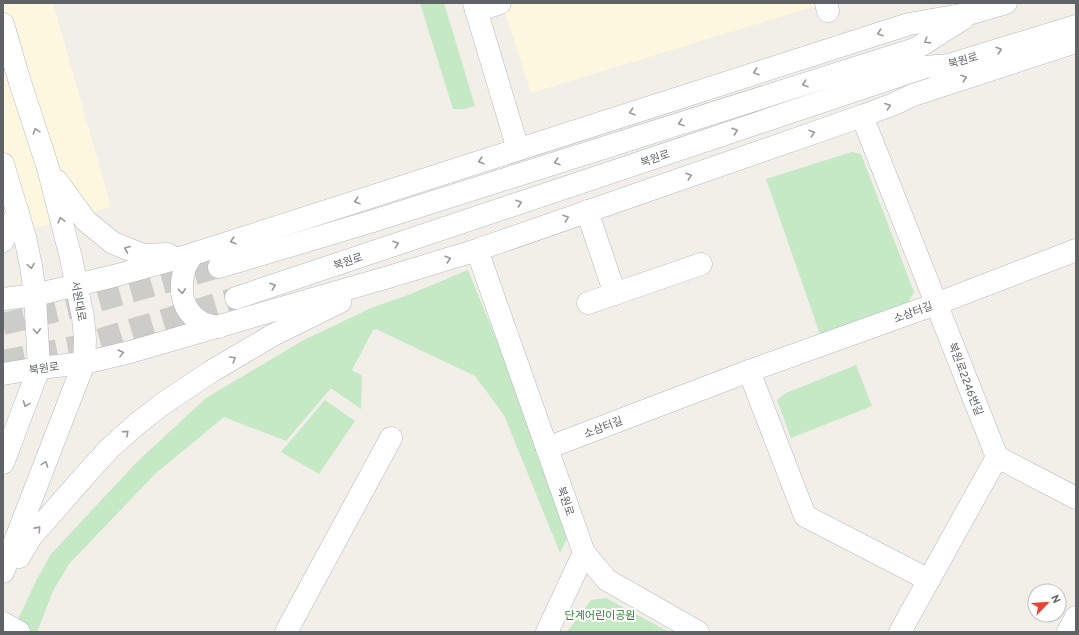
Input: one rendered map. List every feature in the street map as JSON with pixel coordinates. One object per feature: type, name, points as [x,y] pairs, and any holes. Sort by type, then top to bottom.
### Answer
[{"type":"street","points":[[500,3],[475,7],[518,149]]},
{"type":"street","points":[[3,299],[35,295],[114,276],[193,254],[908,24],[972,13],[1006,3]]},
{"type":"street","points":[[219,267],[373,221],[915,49],[972,13]]},
{"type":"street","name":"서원대로","points":[[3,24],[48,168],[77,284],[85,339],[84,363],[3,572]]},
{"type":"street","name":"북원로","points":[[236,298],[925,67],[949,65],[1076,26]]},
{"type":"street","points":[[913,95],[1076,42]]},
{"type":"street","points":[[913,95],[949,65]]},
{"type":"street","name":"북원로","points":[[3,374],[84,363],[219,327],[477,250],[862,116],[913,95]]},
{"type":"street","name":"북원로2246번길","points":[[862,116],[996,458]]},
{"type":"street","points":[[3,164],[26,237],[35,295],[39,368],[3,462]]},
{"type":"street","points":[[48,168],[86,221],[113,243],[143,255],[193,254]]},
{"type":"street","points":[[587,211],[615,294]]},
{"type":"street","points":[[3,241],[18,212]]},
{"type":"street","name":"북원로","points":[[477,250],[584,553],[606,580],[698,632]]},
{"type":"street","name":"소삼터길","points":[[547,448],[749,371],[936,304],[1076,250]]},
{"type":"street","points":[[193,254],[184,269],[181,288],[184,304],[192,316],[202,323],[219,327]]},
{"type":"street","points":[[588,303],[701,264]]},
{"type":"street","points":[[3,585],[30,537],[110,448],[138,423],[164,403],[212,371],[273,335],[392,276]]},
{"type":"street","points":[[749,371],[805,516],[929,580]]},
{"type":"street","points":[[286,632],[391,438]]},
{"type":"street","points":[[900,632],[996,458],[1076,498]]},
{"type":"street","points":[[547,632],[584,553]]},
{"type":"street","points":[[1068,632],[1076,617]]},
{"type":"street","points":[[3,623],[19,632]]},
{"type":"shaded area","points":[[3,3],[53,3],[111,207],[3,237]]},
{"type":"shaded area","points":[[502,3],[825,3],[531,93]]},
{"type":"green space","points":[[420,3],[444,3],[475,106],[464,109],[453,109]]},
{"type":"green space","points":[[852,152],[861,154],[914,292],[906,307],[821,337],[766,179]]},
{"type":"green space","points":[[468,270],[497,341],[570,532],[560,553],[504,415],[475,376],[376,329],[373,330],[352,370],[362,376],[361,409],[331,388],[286,441],[224,417],[155,474],[69,564],[53,591],[37,632],[12,632],[36,581],[51,554],[137,462],[206,398],[302,341],[371,308],[408,295]]},
{"type":"green space","points":[[856,365],[872,406],[791,438],[777,400],[786,393]]},
{"type":"green space","points":[[325,400],[355,421],[319,474],[281,452]]},
{"type":"green space","name":"단계어린이공원","points":[[606,598],[669,632],[567,632],[591,600]]},
{"type":"tunnel","points":[[3,324],[98,301],[219,267]]},
{"type":"tunnel","points":[[3,361],[78,346],[236,298]]}]
